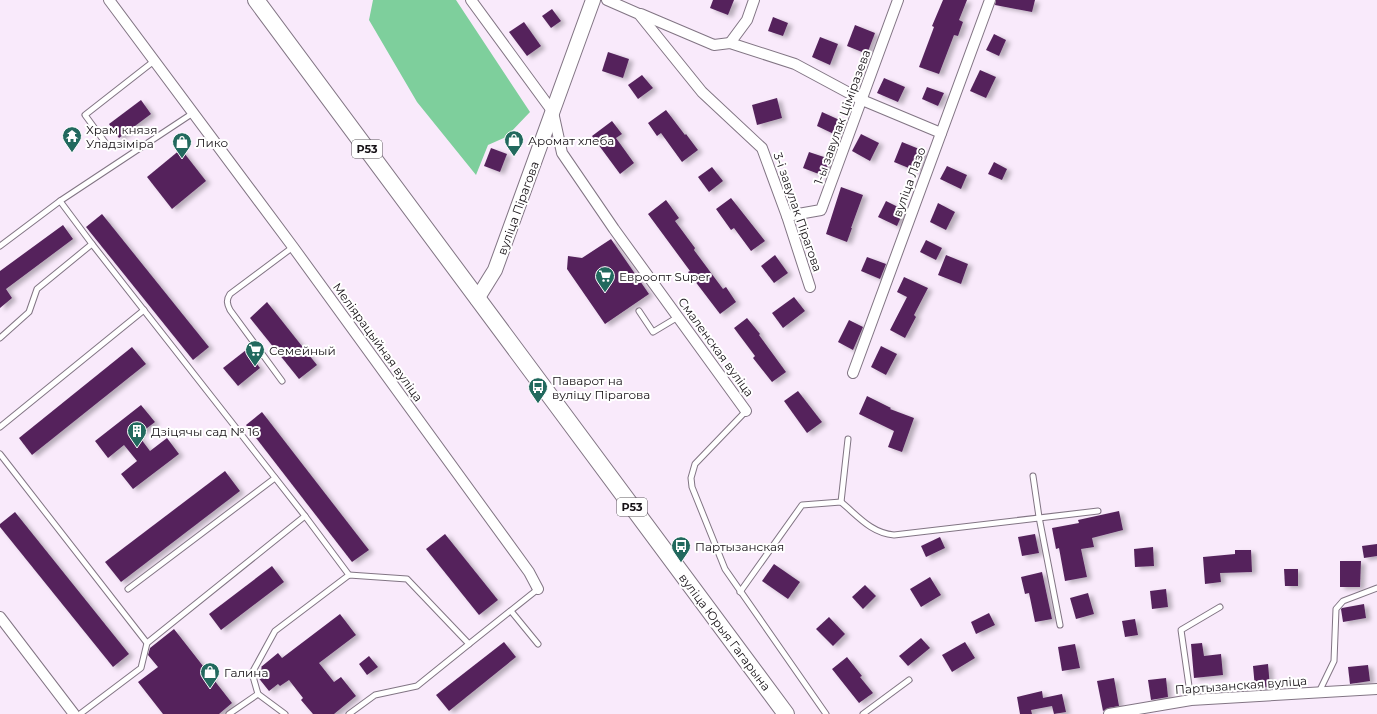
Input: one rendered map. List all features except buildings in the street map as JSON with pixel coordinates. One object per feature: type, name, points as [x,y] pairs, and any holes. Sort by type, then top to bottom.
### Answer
[{"type":"main road","name":"Р53","points":[[256,0],[477,299]]},
{"type":"main road","name":"вуліца Пірагова","points":[[477,299],[495,270],[554,112],[593,0]]},
{"type":"main road","name":"вуліца Юрыя Гагарына","points":[[477,299],[786,714]]},
{"type":"street","name":"Меліярацыйная вуліца","points":[[110,0],[293,246],[529,572],[538,589]]},
{"type":"street","name":"Смаленская вуліца","points":[[471,0],[554,112],[562,153],[614,229],[746,411]]},
{"type":"street","name":"3-і завулак Пірагова","points":[[607,0],[639,14],[702,92],[762,148],[787,216],[810,287]]},
{"type":"street","points":[[730,43],[747,20],[754,0]]},
{"type":"street","name":"1-ы завулак Ціміразева","points":[[787,216],[821,210],[898,0]]},
{"type":"street","name":"вуліца Лазо","points":[[853,373],[990,0]]},
{"type":"street","points":[[639,14],[714,45],[730,43],[795,64],[862,100],[941,133]]},
{"type":"street","points":[[0,617],[74,714]]},
{"type":"street","name":"Партызанская вуліца","points":[[1108,714],[1191,700],[1377,689]]},
{"type":"lane","points":[[107,145],[85,115],[154,61]]},
{"type":"lane","points":[[0,246],[60,200],[193,113]]},
{"type":"lane","points":[[60,200],[92,244],[305,516],[349,575]]},
{"type":"lane","points":[[0,338],[29,312],[38,289],[92,244]]},
{"type":"lane","points":[[282,381],[230,310],[227,305],[227,299],[230,294],[293,246]]},
{"type":"lane","points":[[0,427],[144,310]]},
{"type":"lane","points":[[639,311],[652,332],[678,317]]},
{"type":"lane","points":[[746,411],[695,464],[691,478],[692,487],[725,569],[826,714]]},
{"type":"lane","points":[[841,502],[848,439]]},
{"type":"lane","points":[[0,454],[147,643]]},
{"type":"lane","points":[[1033,476],[1039,517],[1060,625]]},
{"type":"lane","points":[[128,589],[275,478]]},
{"type":"lane","points":[[740,592],[802,505],[841,502],[873,529],[884,534],[894,535],[1098,511]]},
{"type":"lane","points":[[80,714],[141,668],[147,643],[305,516]]},
{"type":"lane","points":[[286,714],[258,694],[252,674],[275,631],[349,575],[408,579],[469,644]]},
{"type":"lane","points":[[1319,692],[1334,661],[1336,609],[1343,601],[1377,588]]},
{"type":"lane","points":[[349,714],[375,695],[417,686],[538,589]]},
{"type":"lane","points":[[1191,700],[1181,630],[1220,607]]},
{"type":"lane","points":[[511,611],[538,644]]},
{"type":"lane","points":[[863,714],[909,680]]},
{"type":"lane","points":[[229,714],[258,694]]},
{"type":"green space","points":[[373,0],[456,0],[530,112],[506,137],[488,145],[476,175],[417,102],[369,20]]},
{"type":"place","name":"Храм князя Уладзіміра","points":[[72,153]]},
{"type":"place","name":"Аромат хлеба","points":[[514,157]]},
{"type":"place","name":"Лико","points":[[182,159]]},
{"type":"place","name":"Евроопт Super","points":[[605,293]]},
{"type":"place","name":"Семейный","points":[[255,367]]},
{"type":"place","name":"Паварот на вуліцу Пірагова","points":[[538,404]]},
{"type":"place","name":"Дзіцячы сад № 16","points":[[137,448]]},
{"type":"place","name":"Партызанская","points":[[681,563]]},
{"type":"place","name":"Галина","points":[[210,689]]}]
